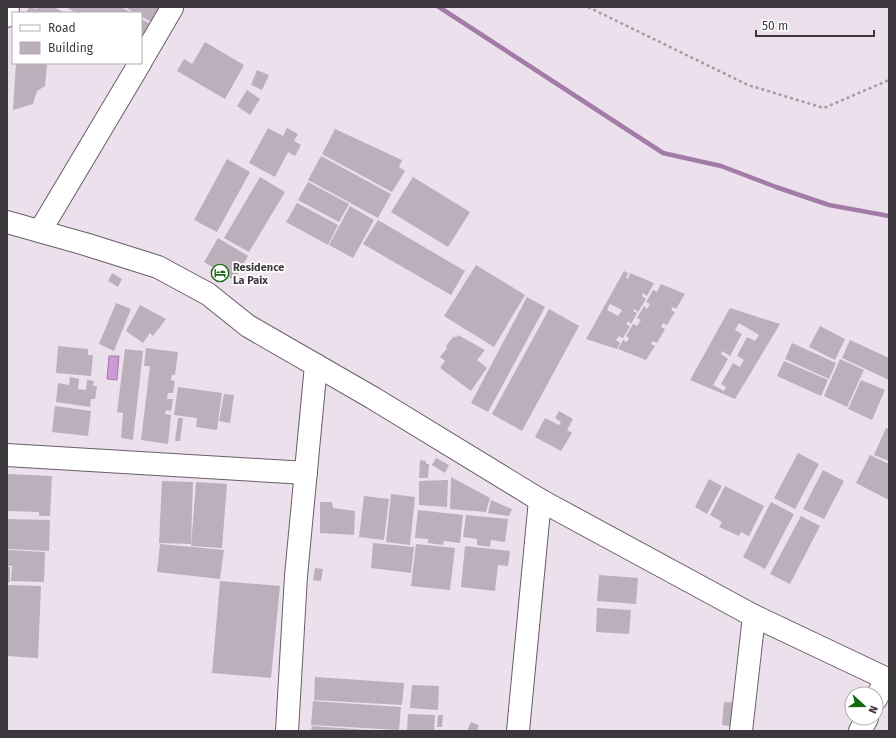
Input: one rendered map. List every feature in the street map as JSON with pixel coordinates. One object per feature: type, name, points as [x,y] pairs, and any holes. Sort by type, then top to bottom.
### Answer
[{"type":"street","points":[[7,16],[8,7]]},
{"type":"street","points":[[142,59],[172,8]]},
{"type":"street","points":[[40,231],[139,64]]},
{"type":"street","points":[[7,222],[158,267],[208,294],[248,326],[316,365],[540,500],[754,616],[887,669],[886,679],[882,686]]},
{"type":"street","points":[[287,731],[296,576],[316,365]]},
{"type":"street","points":[[7,455],[306,473]]},
{"type":"street","points":[[518,731],[540,500]]},
{"type":"street","points":[[741,731],[754,616]]},
{"type":"path","points":[[588,7],[748,85],[824,108],[889,80]]},
{"type":"shaded area","points":[[109,356],[119,356],[117,380],[107,379]]},
{"type":"building","points":[[29,7],[36,9],[37,7],[54,7],[63,12],[26,12]]},
{"type":"building","points":[[66,7],[121,7],[130,12],[74,12]]},
{"type":"building","points":[[125,7],[159,7],[151,22],[142,17],[142,12],[133,12]]},
{"type":"building","points":[[142,20],[151,24],[142,38]]},
{"type":"building","points":[[205,42],[244,65],[225,99],[177,71],[184,59],[192,64]]},
{"type":"building","points":[[16,64],[47,64],[45,86],[37,91],[33,104],[13,110]]},
{"type":"building","points":[[257,70],[269,75],[262,90],[251,85]]},
{"type":"building","points":[[247,90],[260,99],[250,115],[237,106]]},
{"type":"building","points":[[268,128],[283,136],[287,128],[298,134],[294,141],[301,145],[295,156],[288,152],[275,177],[249,163]]},
{"type":"building","points":[[335,129],[402,160],[399,167],[405,171],[392,192],[322,154]]},
{"type":"building","points":[[321,156],[391,194],[378,218],[308,180]]},
{"type":"building","points":[[227,159],[250,172],[217,232],[194,220]]},
{"type":"building","points":[[260,177],[285,192],[249,252],[224,238]]},
{"type":"building","points":[[413,177],[470,212],[448,247],[391,212]]},
{"type":"building","points":[[308,182],[349,204],[339,222],[298,200]]},
{"type":"building","points":[[297,203],[338,225],[328,245],[286,222]]},
{"type":"building","points":[[350,206],[374,220],[353,258],[329,245]]},
{"type":"building","points":[[378,220],[465,271],[451,295],[363,244]]},
{"type":"building","points":[[218,238],[248,256],[234,280],[204,262]]},
{"type":"building","points":[[476,265],[525,295],[494,347],[444,316]]},
{"type":"building","points":[[624,271],[628,273],[626,278],[628,279],[630,273],[654,283],[647,296],[643,293],[642,296],[646,299],[638,312],[634,309],[633,311],[637,313],[631,324],[628,321],[626,324],[630,326],[623,338],[619,336],[616,340],[620,343],[617,349],[586,339]],"holes":[[[610,304],[622,310],[618,316],[607,310]]]},
{"type":"building","points":[[112,273],[122,279],[118,287],[108,281]]},
{"type":"building","points":[[661,284],[685,294],[676,309],[673,307],[671,310],[675,312],[667,325],[663,323],[661,327],[665,329],[657,343],[653,341],[651,344],[655,346],[646,360],[618,349],[623,340],[627,342],[629,338],[626,336],[633,324],[637,326],[641,320],[637,318],[644,306],[647,309],[650,304],[646,302],[653,290],[657,292]]},
{"type":"building","points":[[527,297],[545,307],[488,412],[471,403]]},
{"type":"building","points":[[116,303],[131,309],[114,351],[99,344]]},
{"type":"building","points":[[140,305],[166,319],[153,336],[150,333],[143,343],[126,331]]},
{"type":"building","points":[[730,308],[780,324],[735,399],[690,380]],"holes":[[[739,323],[759,335],[755,341],[747,337],[737,356],[744,360],[740,367],[733,363],[721,384],[726,387],[724,391],[713,385],[728,359],[721,354],[722,351],[730,356],[742,334],[735,330]]]},
{"type":"building","points":[[549,309],[579,326],[522,431],[492,414]]},
{"type":"building","points":[[820,326],[845,339],[835,360],[809,347]]},
{"type":"building","points":[[458,335],[485,350],[477,360],[487,368],[471,391],[440,368],[445,361],[440,357],[447,348],[446,346],[454,336],[456,338]]},
{"type":"building","points":[[850,340],[889,358],[889,380],[842,358]]},
{"type":"building","points":[[792,343],[836,363],[829,379],[785,359]]},
{"type":"building","points":[[58,346],[88,349],[88,355],[93,355],[91,376],[56,373]]},
{"type":"building","points":[[146,348],[178,352],[175,375],[172,375],[171,380],[175,381],[173,393],[168,393],[167,399],[173,399],[171,411],[166,410],[165,414],[171,415],[168,444],[141,440],[150,366],[144,366]]},
{"type":"building","points":[[125,349],[143,351],[133,440],[121,438],[123,413],[117,412]]},
{"type":"building","points":[[840,359],[864,370],[847,407],[824,396]]},
{"type":"building","points":[[784,361],[828,380],[821,396],[777,376]]},
{"type":"building","points":[[70,377],[79,379],[78,389],[86,390],[87,380],[94,381],[93,386],[97,386],[95,399],[91,399],[90,407],[56,402],[58,383],[69,385]]},
{"type":"building","points":[[861,380],[885,390],[872,420],[848,409]]},
{"type":"building","points":[[178,387],[222,393],[217,430],[196,427],[197,418],[174,415]]},
{"type":"building","points":[[224,394],[234,395],[230,423],[219,421]]},
{"type":"building","points":[[55,406],[91,411],[88,436],[52,432]]},
{"type":"building","points":[[559,411],[573,419],[567,430],[572,433],[561,451],[535,437],[545,418],[559,425],[561,422],[555,418]]},
{"type":"building","points":[[178,418],[183,418],[180,441],[175,441]]},
{"type":"building","points":[[886,428],[889,429],[889,461],[874,455]]},
{"type":"building","points":[[798,453],[819,464],[795,509],[774,498]]},
{"type":"building","points":[[870,455],[889,464],[889,500],[856,483]]},
{"type":"building","points":[[436,458],[449,465],[445,473],[432,465]]},
{"type":"building","points":[[420,460],[426,461],[426,464],[429,464],[428,478],[419,478]]},
{"type":"building","points":[[823,470],[844,481],[824,519],[803,509]]},
{"type":"building","points":[[7,474],[52,476],[50,516],[39,516],[39,512],[7,511]]},
{"type":"building","points":[[451,477],[490,498],[486,512],[450,509]]},
{"type":"building","points":[[709,479],[722,486],[707,514],[695,507]]},
{"type":"building","points":[[448,480],[447,507],[419,505],[419,481]]},
{"type":"building","points":[[162,481],[193,482],[191,544],[159,543]]},
{"type":"building","points":[[196,482],[227,484],[222,548],[191,546]]},
{"type":"building","points":[[725,486],[764,506],[749,536],[741,532],[739,536],[719,527],[722,522],[710,515]]},
{"type":"building","points":[[391,494],[415,497],[410,545],[386,542]]},
{"type":"building","points":[[364,496],[389,499],[384,540],[359,537]]},
{"type":"building","points":[[491,500],[512,509],[509,516],[488,513]]},
{"type":"building","points":[[320,502],[332,502],[333,508],[355,511],[354,535],[320,533]]},
{"type":"building","points":[[771,502],[794,514],[765,569],[743,557]]},
{"type":"building","points":[[418,510],[463,515],[460,543],[444,541],[443,545],[428,543],[428,539],[415,538]]},
{"type":"building","points":[[466,515],[508,519],[505,542],[491,540],[490,547],[477,545],[477,539],[463,537]]},
{"type":"building","points":[[801,516],[820,526],[790,584],[770,574]]},
{"type":"building","points":[[7,519],[50,520],[49,551],[7,549]]},
{"type":"building","points":[[373,543],[414,547],[411,573],[371,568]]},
{"type":"building","points":[[160,544],[224,550],[220,579],[157,572]]},
{"type":"building","points":[[416,544],[455,548],[450,590],[411,586]]},
{"type":"building","points":[[465,546],[510,551],[508,566],[498,565],[495,591],[461,587]]},
{"type":"building","points":[[7,550],[45,552],[44,582],[11,581],[12,566],[7,566]]},
{"type":"building","points":[[7,567],[10,567],[10,582],[7,582]]},
{"type":"building","points":[[315,568],[323,569],[321,581],[313,580]]},
{"type":"building","points":[[599,575],[638,578],[636,604],[597,601]]},
{"type":"building","points":[[220,581],[280,586],[271,678],[212,673]]},
{"type":"building","points":[[7,585],[41,586],[38,658],[7,656]]},
{"type":"building","points":[[597,608],[631,610],[629,634],[596,632]]},
{"type":"building","points":[[315,677],[404,683],[402,705],[314,700]]},
{"type":"building","points":[[412,685],[439,686],[438,710],[410,708]]},
{"type":"building","points":[[313,701],[401,707],[399,730],[311,725]]},
{"type":"building","points":[[724,702],[738,703],[736,727],[722,725]]},
{"type":"building","points":[[408,714],[435,715],[434,731],[407,731]]},
{"type":"building","points":[[438,715],[443,715],[442,727],[437,727]]},
{"type":"building","points":[[471,722],[479,725],[477,731],[467,731]]},
{"type":"building","points":[[312,726],[368,730],[368,731],[311,731]]},
{"type":"waterway","points":[[439,7],[663,153],[721,166],[829,205],[889,216]]},
{"type":"place","name":"Residence La Paix","points":[[220,273]]}]
